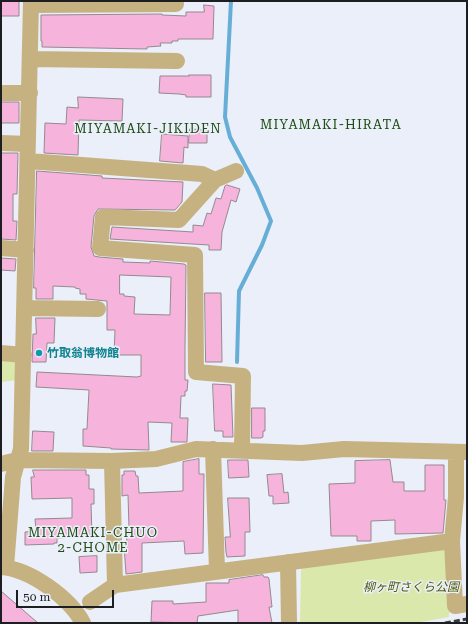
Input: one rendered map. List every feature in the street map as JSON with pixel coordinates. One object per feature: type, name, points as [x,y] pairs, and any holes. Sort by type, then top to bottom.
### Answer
[{"type":"street","points":[[83,623],[79,614],[67,602],[37,579],[3,567],[13,478],[21,449],[31,3],[176,4]]},
{"type":"street","points":[[30,59],[178,61]]},
{"type":"street","points":[[1,93],[30,93]]},
{"type":"street","points":[[1,143],[28,144]]},
{"type":"street","points":[[28,161],[202,174],[215,180]]},
{"type":"street","points":[[236,171],[215,180],[179,220],[103,217],[100,248],[195,255],[196,372],[243,376],[242,450]]},
{"type":"street","points":[[1,248],[26,250]]},
{"type":"street","points":[[25,308],[98,309]]},
{"type":"street","points":[[1,353],[24,355]]},
{"type":"street","points":[[1,464],[17,460],[112,461],[156,459],[196,449],[302,453],[344,449],[462,452],[452,541],[455,606],[467,604]]},
{"type":"street","points":[[213,449],[217,571]]},
{"type":"street","points":[[112,461],[115,585]]},
{"type":"street","points":[[90,602],[115,585],[452,541]]},
{"type":"street","points":[[288,562],[288,623]]},
{"type":"green space","points":[[1,357],[20,359],[18,380],[1,382]]},
{"type":"green space","name":"柳ヶ町さくら公園","points":[[443,545],[451,551],[449,617],[415,623],[300,623],[301,570],[306,564]]},
{"type":"building","points":[[1,1],[19,1],[19,16],[1,16]]},
{"type":"building","points":[[204,5],[214,6],[213,39],[178,39],[178,41],[172,41],[172,43],[160,43],[161,46],[147,47],[147,49],[42,47],[41,15],[162,14],[186,16],[186,12],[204,12]]},
{"type":"building","points":[[211,75],[211,97],[186,97],[186,95],[159,93],[160,76]]},
{"type":"building","points":[[78,97],[123,99],[122,121],[79,120],[78,155],[44,153],[45,123],[66,124],[67,107],[78,108]]},
{"type":"building","points":[[1,102],[19,102],[19,123],[1,123]]},
{"type":"building","points":[[190,129],[207,130],[207,143],[189,143]]},
{"type":"building","points":[[162,134],[188,136],[188,148],[184,147],[183,163],[160,161]]},
{"type":"building","points":[[1,153],[18,153],[17,194],[13,194],[13,221],[17,221],[16,240],[1,239]]},
{"type":"building","points":[[37,171],[102,176],[102,178],[183,182],[182,202],[175,210],[98,209],[94,216],[91,247],[94,256],[123,259],[123,262],[150,263],[150,261],[186,265],[185,380],[188,380],[185,396],[181,396],[180,418],[188,418],[187,442],[171,442],[172,423],[148,422],[149,450],[111,449],[83,446],[83,429],[87,429],[89,390],[36,387],[37,372],[137,377],[141,376],[141,355],[114,355],[115,330],[107,330],[107,301],[86,299],[86,294],[80,294],[80,289],[75,287],[53,286],[53,299],[36,299],[36,288],[34,288]],"holes":[[[120,275],[171,277],[170,315],[134,314],[135,297],[120,294]]]},
{"type":"building","points":[[227,185],[240,189],[236,202],[231,200],[222,232],[221,250],[209,250],[209,245],[110,239],[112,227],[193,232],[193,225],[203,226],[207,213],[211,214],[216,198],[221,199],[225,186]]},
{"type":"building","points":[[1,258],[16,259],[15,271],[1,270]]},
{"type":"building","points":[[205,293],[221,293],[222,362],[206,362]]},
{"type":"building","points":[[36,318],[55,318],[54,343],[47,343],[46,362],[32,362],[33,334],[36,334]]},
{"type":"building","points":[[213,384],[231,385],[233,437],[223,437],[223,431],[215,431]]},
{"type":"building","points":[[252,408],[265,408],[265,431],[263,431],[263,437],[261,438],[252,438]]},
{"type":"building","points":[[33,431],[54,432],[53,451],[32,451]]},
{"type":"building","points":[[199,459],[199,474],[204,474],[203,553],[185,554],[184,541],[142,543],[142,572],[126,574],[124,545],[127,545],[126,528],[129,528],[128,495],[122,496],[122,475],[124,475],[124,471],[135,471],[136,476],[138,476],[139,493],[183,491],[183,462]]},
{"type":"building","points":[[228,460],[248,460],[249,477],[229,478]]},
{"type":"building","points":[[390,460],[393,482],[404,482],[404,491],[425,491],[425,465],[444,465],[444,500],[446,500],[443,533],[395,534],[395,520],[371,521],[371,541],[357,541],[357,536],[331,536],[329,484],[355,483],[355,461]]},
{"type":"building","points":[[33,470],[86,470],[86,475],[89,475],[89,489],[94,489],[94,504],[91,504],[92,536],[57,538],[57,543],[54,544],[25,545],[25,532],[36,531],[35,519],[72,518],[72,498],[32,499],[31,477],[34,477]]},
{"type":"building","points":[[282,474],[284,493],[288,492],[289,503],[273,504],[273,496],[269,496],[267,475]]},
{"type":"building","points":[[228,498],[249,498],[250,532],[245,532],[245,556],[227,557],[225,537],[230,537]]},
{"type":"building","points":[[97,556],[97,572],[80,573],[79,557]]},
{"type":"building","points":[[263,575],[269,579],[272,607],[269,607],[272,623],[238,623],[238,610],[198,616],[197,623],[151,622],[152,601],[173,601],[173,604],[206,602],[206,583],[229,583],[229,580]]},
{"type":"building","points":[[1,591],[38,623],[1,623]]},
{"type":"waterway","points":[[231,1],[225,117],[230,137],[257,188],[271,221],[262,245],[239,291],[237,362]]},
{"type":"railway","points":[[445,623],[467,619]]},
{"type":"place","name":"竹取翁博物館","points":[[39,353]]},
{"type":"district","name":"MIYAMAKI-HIRATA","points":[[331,125]]},
{"type":"district","name":"MIYAMAKI-JIKIDEN","points":[[148,129]]},
{"type":"district","name":"MIYAMAKI-CHUO 2-CHOME","points":[[93,540]]}]
